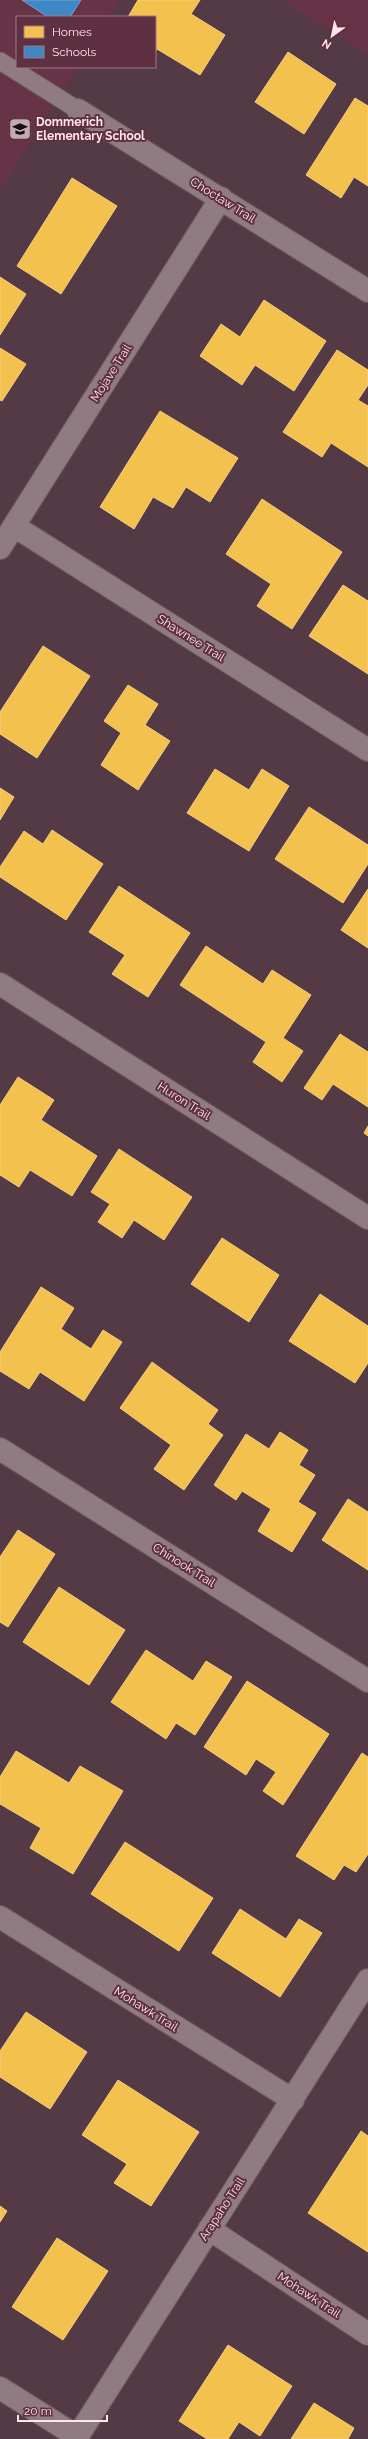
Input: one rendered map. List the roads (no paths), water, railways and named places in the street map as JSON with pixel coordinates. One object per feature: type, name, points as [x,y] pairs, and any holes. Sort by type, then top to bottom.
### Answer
[{"type":"street","name":"Choctaw Trail","points":[[78,110],[368,291]]},
{"type":"street","name":"Mojave Trail","points":[[0,548],[221,198]]},
{"type":"street","name":"Shawnee Trail","points":[[14,526],[368,750]]},
{"type":"street","name":"Huron Trail","points":[[0,984],[368,1218]]},
{"type":"street","name":"Chinook Trail","points":[[0,1449],[368,1681]]},
{"type":"street","name":"Mohawk Trail","points":[[0,1917],[293,2100]]},
{"type":"street","name":"Arapaho Trail","points":[[77,2438],[368,1980]]},
{"type":"street","name":"Mohawk Trail","points":[[209,2229],[368,2334]]},
{"type":"street","points":[[0,2388],[77,2438]]},
{"type":"lane","points":[[2,67],[78,110]]},
{"type":"place","name":"Dommerich Elementary School","points":[[20,129]]}]
